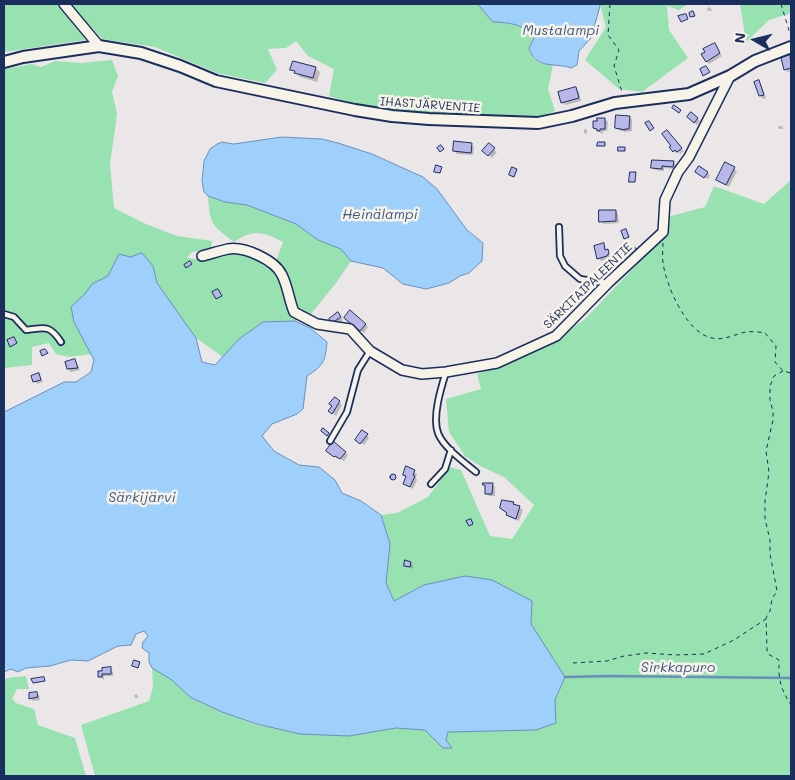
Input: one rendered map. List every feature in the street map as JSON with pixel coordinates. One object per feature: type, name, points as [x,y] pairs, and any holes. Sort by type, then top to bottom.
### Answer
[{"type":"street","points":[[64,4],[99,46]]},
{"type":"street","name":"IHASTJÄRVENTIE","points":[[4,62],[23,57],[99,46],[141,53],[216,81],[392,116],[538,123],[625,102],[689,94],[730,76],[756,61],[791,47]]},
{"type":"street","points":[[663,232],[665,200],[730,76]]},
{"type":"street","name":"SÄRKITAIPALEENTIE","points":[[202,256],[230,248],[247,251],[265,259],[281,272],[294,312],[317,324],[350,329],[370,351],[402,370],[422,374],[446,372],[497,363],[556,336],[608,283],[663,232]]},
{"type":"lane","points":[[559,227],[560,256],[565,266],[580,279],[608,283]]},
{"type":"lane","points":[[4,314],[14,317],[26,330],[48,327],[61,342]]},
{"type":"lane","points":[[330,441],[347,412],[358,370],[370,351]]},
{"type":"lane","points":[[446,372],[441,388],[436,421],[438,434],[451,450],[476,472]]},
{"type":"lane","points":[[431,484],[445,469],[451,450]]},
{"type":"path","points":[[610,4],[608,35],[619,50],[614,66],[625,102]]},
{"type":"path","points":[[781,4],[791,37]]},
{"type":"path","points":[[663,232],[663,264],[674,298],[688,322],[698,331],[711,338],[728,337],[747,331],[765,333],[776,346],[775,362],[782,371],[791,373]]},
{"type":"path","points":[[573,663],[607,661],[624,656],[647,653],[675,655],[704,654],[734,640],[766,618],[770,611],[772,599],[777,591],[765,519],[769,472],[766,451],[773,420],[770,390],[774,376],[782,371]]},
{"type":"path","points":[[766,618],[768,654],[779,660],[779,677],[782,691],[791,705]]},
{"type":"green space","points":[[4,4],[57,4],[86,40],[4,52]]},
{"type":"green space","points":[[70,4],[478,4],[493,22],[516,25],[526,29],[535,36],[530,47],[532,56],[539,63],[553,65],[548,89],[555,111],[537,118],[407,112],[354,104],[329,96],[334,69],[308,56],[296,41],[286,48],[268,49],[277,70],[265,83],[217,73],[155,47],[102,39]]},
{"type":"green space","points":[[600,4],[688,4],[679,10],[667,6],[669,30],[688,58],[642,92],[619,89],[585,60],[606,27]]},
{"type":"green space","points":[[740,4],[791,4],[791,13],[769,20],[746,42]]},
{"type":"green space","points":[[112,60],[118,76],[112,92],[117,114],[110,164],[114,208],[146,224],[177,236],[212,241],[211,249],[192,252],[187,258],[203,260],[232,251],[249,256],[266,267],[276,261],[283,242],[258,233],[247,235],[234,242],[213,223],[208,196],[225,202],[247,205],[296,224],[318,240],[341,249],[351,261],[310,315],[295,321],[263,322],[239,339],[223,357],[196,338],[157,283],[153,266],[119,255],[108,276],[92,284],[85,294],[71,307],[74,322],[91,354],[69,357],[56,354],[49,343],[32,347],[32,365],[4,368],[4,69],[32,64],[41,67],[55,61],[81,63]]},
{"type":"green space","points":[[791,180],[791,776],[95,776],[81,725],[149,701],[153,687],[152,668],[172,680],[190,697],[222,712],[257,725],[349,736],[396,728],[425,730],[434,738],[452,747],[446,740],[448,732],[536,730],[555,700],[565,677],[530,624],[424,585],[394,601],[386,583],[390,544],[381,515],[397,513],[428,497],[450,467],[461,470],[490,536],[512,539],[534,505],[504,477],[480,466],[465,456],[449,432],[446,399],[481,389],[477,374],[542,349],[584,320],[666,234],[667,217],[705,207],[714,186],[764,204]]},
{"type":"green space","points":[[26,676],[29,689],[17,689],[12,699],[16,703],[34,709],[38,725],[75,738],[86,776],[4,776],[4,680]]},
{"type":"water","name":"Mustalampi","points":[[478,4],[600,4],[600,6],[591,38],[579,51],[577,65],[571,68],[546,64],[536,60],[529,48],[535,36],[531,32],[516,25],[493,22]]},
{"type":"water","name":"Heinälampi","points":[[282,137],[322,139],[338,143],[372,154],[423,177],[437,189],[467,230],[483,243],[482,261],[469,273],[449,283],[426,289],[403,284],[383,268],[351,261],[341,249],[318,240],[296,224],[247,205],[225,202],[208,196],[204,192],[202,181],[204,161],[210,149],[217,144],[222,142],[233,144]]},
{"type":"water","name":"Särkijärvi","points":[[142,253],[153,266],[157,283],[196,338],[202,362],[215,365],[239,339],[263,322],[295,321],[310,328],[327,342],[323,362],[307,376],[303,409],[297,414],[272,424],[262,436],[274,451],[299,465],[319,467],[335,480],[342,493],[361,501],[381,515],[390,544],[386,583],[394,601],[424,585],[465,576],[492,580],[532,601],[531,624],[565,677],[555,700],[556,723],[536,730],[448,732],[446,740],[452,748],[443,748],[425,730],[396,728],[349,736],[300,734],[257,724],[222,712],[190,697],[172,680],[152,668],[149,662],[149,653],[142,648],[143,642],[148,636],[144,631],[136,634],[131,645],[118,646],[88,661],[71,660],[50,666],[26,668],[18,672],[11,669],[4,672],[4,412],[64,382],[76,382],[91,372],[94,360],[74,322],[71,307],[85,294],[92,284],[108,276],[119,254],[130,257]]},
{"type":"building","points":[[693,11],[695,16],[690,17],[689,13]]},
{"type":"building","points":[[686,14],[688,19],[681,22],[678,16]]},
{"type":"building","points":[[715,43],[720,53],[706,62],[701,54],[705,52],[703,49]]},
{"type":"building","points":[[790,55],[791,68],[784,70],[781,58]]},
{"type":"building","points":[[293,61],[316,67],[313,78],[294,73],[295,71],[290,70]]},
{"type":"building","points":[[706,66],[710,72],[703,76],[700,69]]},
{"type":"building","points":[[759,80],[764,95],[759,96],[754,82]]},
{"type":"building","points":[[576,87],[579,98],[561,103],[558,92]]},
{"type":"building","points":[[674,105],[681,110],[679,113],[672,108]]},
{"type":"building","points":[[691,112],[698,118],[694,123],[687,117]]},
{"type":"building","points":[[616,115],[630,116],[629,129],[615,128]]},
{"type":"building","points":[[597,118],[605,118],[605,129],[597,131],[597,129],[593,128],[593,121],[597,121]]},
{"type":"building","points":[[649,121],[654,128],[650,131],[645,123]]},
{"type":"building","points":[[667,130],[682,148],[677,152],[675,150],[673,152],[662,134]]},
{"type":"building","points":[[454,141],[472,143],[471,153],[453,151]]},
{"type":"building","points":[[598,142],[605,142],[605,146],[597,146]]},
{"type":"building","points":[[489,143],[495,148],[488,156],[482,151]]},
{"type":"building","points":[[441,145],[444,149],[440,152],[437,148]]},
{"type":"building","points":[[618,147],[625,147],[625,151],[618,151]]},
{"type":"building","points":[[652,160],[674,161],[673,167],[651,168]]},
{"type":"building","points":[[725,162],[735,167],[726,185],[716,180]]},
{"type":"building","points":[[436,165],[442,167],[440,173],[434,172]]},
{"type":"building","points":[[699,166],[708,172],[704,178],[695,172]]},
{"type":"building","points":[[512,167],[517,169],[514,177],[509,175]]},
{"type":"building","points":[[630,172],[636,172],[635,182],[629,182]]},
{"type":"building","points":[[599,210],[616,210],[616,221],[599,222]]},
{"type":"building","points":[[626,229],[629,237],[624,239],[621,231]]},
{"type":"building","points":[[604,243],[605,250],[608,249],[609,254],[597,259],[594,246]]},
{"type":"building","points":[[634,247],[637,249],[627,259],[620,252],[624,248],[629,252]]},
{"type":"building","points":[[190,261],[192,264],[186,268],[184,265]]},
{"type":"building","points":[[218,289],[222,296],[216,299],[212,292]]},
{"type":"building","points":[[350,310],[366,324],[360,331],[344,318]]},
{"type":"building","points":[[338,312],[341,317],[332,323],[329,319]]},
{"type":"building","points":[[14,337],[17,343],[10,347],[7,340]]},
{"type":"building","points":[[45,349],[48,353],[42,356],[40,351]]},
{"type":"building","points":[[75,359],[78,368],[67,369],[65,362]]},
{"type":"building","points":[[39,373],[41,380],[33,382],[31,376]]},
{"type":"building","points":[[335,397],[340,401],[332,414],[328,411],[332,406],[329,404]]},
{"type":"building","points":[[323,428],[329,433],[327,436],[321,431]]},
{"type":"building","points":[[362,430],[368,434],[360,444],[355,440]]},
{"type":"building","points":[[333,441],[346,452],[340,459],[326,451]]},
{"type":"building","points":[[406,466],[415,470],[413,475],[415,476],[410,487],[403,484],[406,476],[403,475]]},
{"type":"building","points":[[393,474],[396,477],[393,480],[390,477]]},
{"type":"building","points":[[483,483],[493,483],[492,494],[485,494],[485,485]]},
{"type":"building","points":[[502,500],[514,502],[513,504],[520,506],[516,519],[506,515],[507,513],[500,508]]},
{"type":"building","points":[[471,519],[473,524],[469,526],[466,521]]},
{"type":"building","points":[[405,560],[411,562],[410,567],[404,566]]},
{"type":"building","points":[[134,660],[140,662],[138,668],[132,666]]},
{"type":"building","points":[[111,667],[111,674],[102,674],[102,677],[98,677],[98,671],[102,671],[102,668]]},
{"type":"building","points":[[44,677],[45,681],[33,683],[31,679]]},
{"type":"building","points":[[37,692],[38,697],[29,699],[29,693]]},
{"type":"waterway","name":"Sirkkapuro","points":[[565,677],[791,678]]}]
